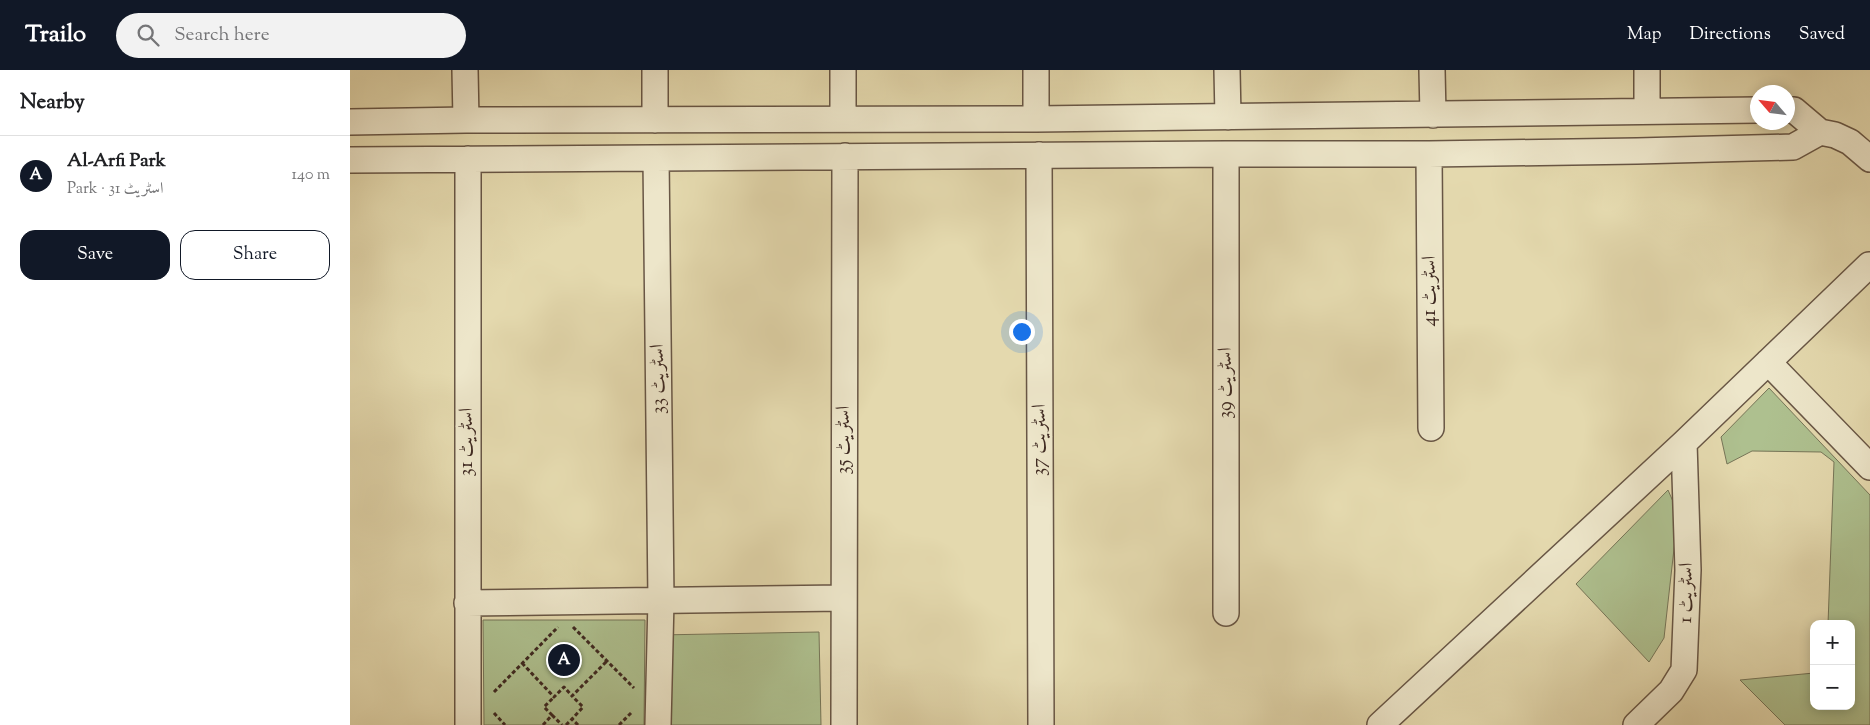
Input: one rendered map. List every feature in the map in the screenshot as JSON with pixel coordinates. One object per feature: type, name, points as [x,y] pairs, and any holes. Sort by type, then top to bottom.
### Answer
[{"type":"street","points":[[465,70],[466,120]]},
{"type":"street","points":[[655,70],[655,120]]},
{"type":"street","points":[[843,70],[843,118]]},
{"type":"street","points":[[1036,70],[1036,119]]},
{"type":"street","points":[[1227,70],[1228,117]]},
{"type":"street","points":[[1432,70],[1432,114]]},
{"type":"street","points":[[1647,70],[1647,111]]},
{"type":"street","points":[[350,122],[843,118],[1036,119],[1134,116],[1228,117],[1750,110]]},
{"type":"street","points":[[1795,111],[1820,132],[1836,135],[1850,142],[1870,159]]},
{"type":"street","points":[[1131,154],[1134,116]]},
{"type":"street","points":[[408,160],[409,121]]},
{"type":"street","points":[[350,160],[1131,154],[1429,154],[1793,147],[1820,132]]},
{"type":"street","name":"اسٹریٹ 39","points":[[1226,154],[1226,613]]},
{"type":"street","name":"اسٹریٹ 41","points":[[1429,154],[1431,428]]},
{"type":"street","name":"اسٹریٹ 37","points":[[1039,155],[1041,725]]},
{"type":"street","name":"اسٹریٹ 35","points":[[844,156],[844,725]]},
{"type":"street","name":"اسٹریٹ 33","points":[[656,158],[662,600],[658,725]]},
{"type":"street","name":"اسٹریٹ 31","points":[[468,159],[468,725]]},
{"type":"street","points":[[1380,725],[1684,443],[1869,265]]},
{"type":"street","points":[[1768,362],[1870,467]]},
{"type":"street","name":"اسٹریٹ 1","points":[[1636,725],[1671,691],[1684,670],[1688,570],[1684,443]]},
{"type":"street","points":[[467,602],[844,598]]},
{"type":"path","points":[[490,696],[559,626]]},
{"type":"path","points":[[572,626],[638,692]]},
{"type":"path","points":[[572,696],[607,661]]},
{"type":"path","points":[[522,663],[554,697]]},
{"type":"path","points":[[562,725],[544,707],[564,687],[583,707],[566,725]]},
{"type":"path","points":[[619,725],[638,705]]},
{"type":"path","points":[[489,708],[505,725]]},
{"type":"path","points":[[543,725],[552,715]]},
{"type":"path","points":[[572,719],[578,725]]},
{"type":"green space","points":[[1769,388],[1870,495],[1870,725],[1785,725],[1740,680],[1810,673],[1810,710],[1855,710],[1855,620],[1828,620],[1834,462],[1821,452],[1752,451],[1727,464],[1721,437]]},
{"type":"green space","points":[[1668,490],[1678,513],[1664,638],[1649,662],[1576,584]]},
{"type":"green space","points":[[483,620],[645,620],[644,725],[484,725]]},
{"type":"green space","points":[[819,632],[821,725],[660,725],[658,635]]},
{"type":"place","name":"Al-Arfi Park","points":[[564,660]]}]
